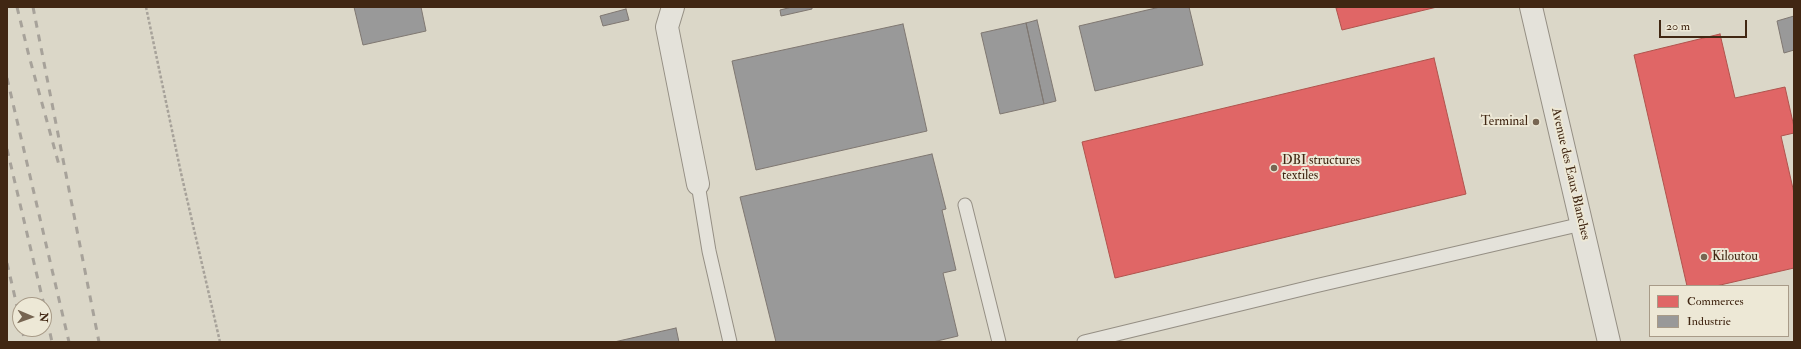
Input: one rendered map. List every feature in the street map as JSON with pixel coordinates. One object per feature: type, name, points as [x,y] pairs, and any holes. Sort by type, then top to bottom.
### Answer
[{"type":"street","points":[[673,7],[667,26],[698,184]]},
{"type":"street","name":"Avenue des Eaux Blanches","points":[[1531,7],[1609,342]]},
{"type":"lane","points":[[698,184],[709,251],[730,342]]},
{"type":"lane","points":[[965,205],[999,342]]},
{"type":"lane","points":[[1084,342],[1582,224]]},
{"type":"path","points":[[146,7],[181,173],[220,342]]},
{"type":"building: Commerces","points":[[1437,7],[1342,30],[1336,8]]},
{"type":"building: Commerces","points":[[1720,34],[1735,98],[1785,87],[1794,127],[1794,133],[1781,136],[1794,193],[1794,268],[1720,285],[1687,285],[1634,55]]},
{"type":"building: Commerces","name":"DBI structures textiles","points":[[1434,58],[1466,194],[1115,278],[1082,142]]},
{"type":"building: Industrie","points":[[354,7],[421,7],[426,31],[363,45]]},
{"type":"building: Industrie","points":[[792,7],[812,7],[812,9],[781,16],[780,10]]},
{"type":"building: Industrie","points":[[1160,7],[1189,7],[1203,65],[1095,91],[1079,26]]},
{"type":"building: Industrie","points":[[626,9],[629,20],[603,26],[600,16]]},
{"type":"building: Industrie","points":[[1794,16],[1794,50],[1784,53],[1777,21]]},
{"type":"building: Industrie","points":[[1037,20],[1056,101],[1044,104],[1026,23]]},
{"type":"building: Industrie","points":[[1026,23],[1044,104],[1000,114],[981,33]]},
{"type":"building: Industrie","points":[[903,24],[927,131],[756,170],[732,61]]},
{"type":"building: Industrie","points":[[932,154],[946,209],[942,210],[956,270],[943,273],[958,336],[933,342],[776,342],[740,197]]},
{"type":"building: Industrie","points":[[676,328],[679,342],[614,342]]},
{"type":"railway","points":[[17,7],[59,165]]},
{"type":"railway","points":[[33,7],[99,342]]},
{"type":"railway","points":[[7,78],[69,342]]},
{"type":"railway","points":[[7,149],[42,297]]},
{"type":"railway","points":[[7,263],[15,297]]},
{"type":"railway","points":[[24,337],[25,342]]},
{"type":"railway","points":[[51,337],[52,342]]},
{"type":"place","name":"Terminal","points":[[1536,122]]},
{"type":"place","name":"DBI structures textiles","points":[[1274,168]]},
{"type":"place","name":"Kiloutou","points":[[1704,257]]}]
